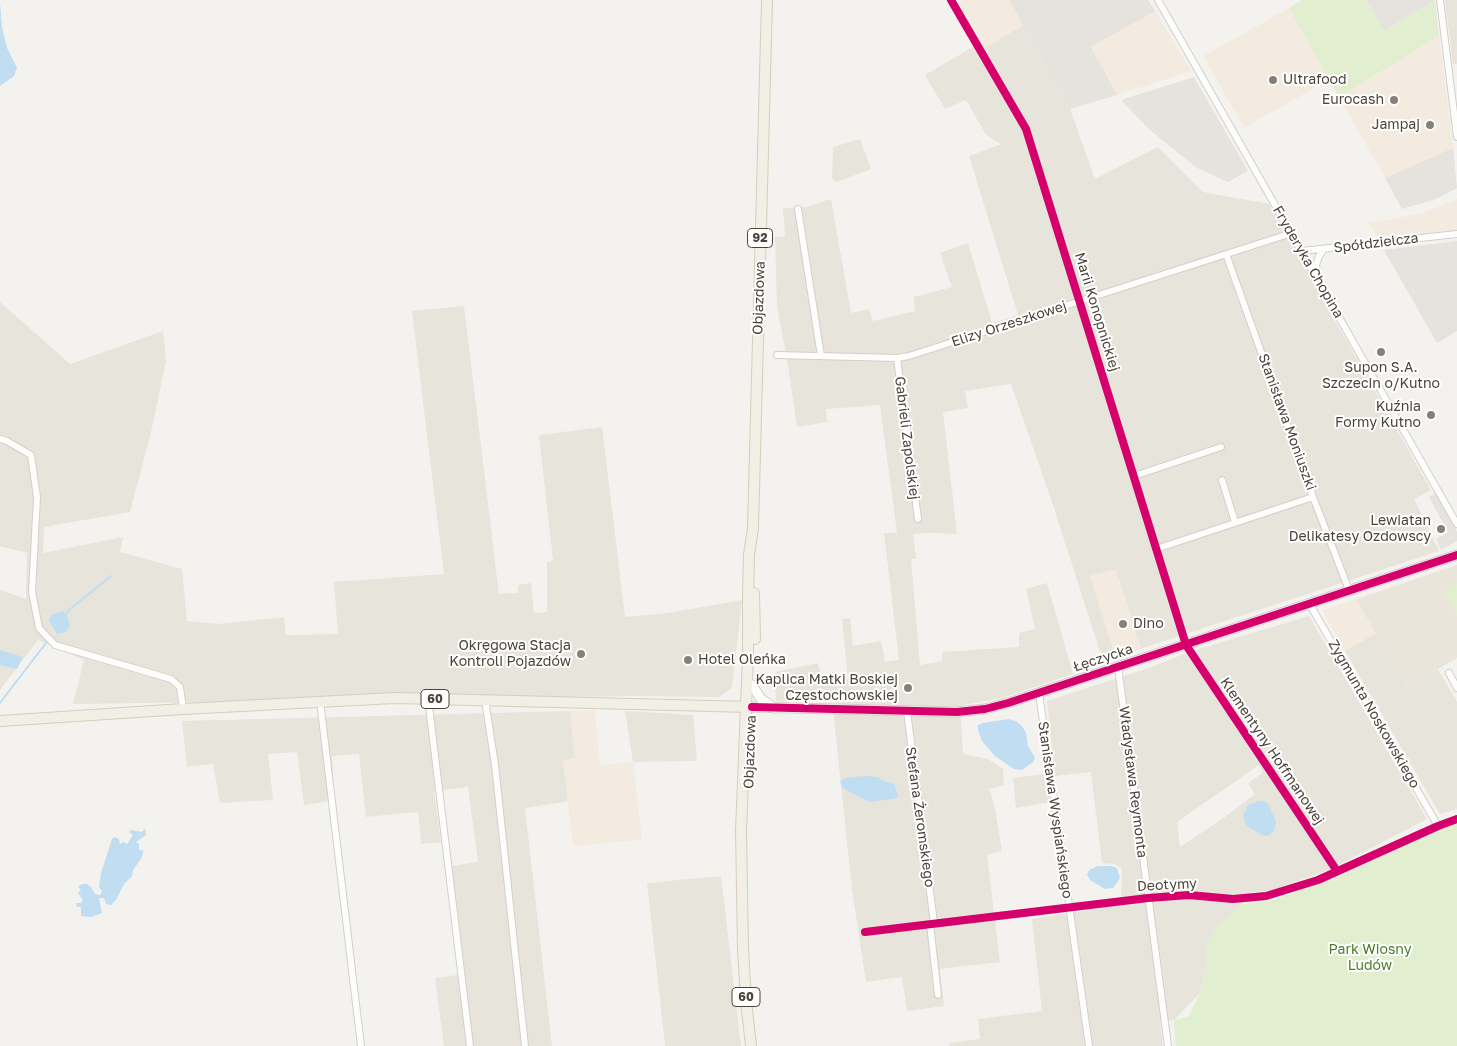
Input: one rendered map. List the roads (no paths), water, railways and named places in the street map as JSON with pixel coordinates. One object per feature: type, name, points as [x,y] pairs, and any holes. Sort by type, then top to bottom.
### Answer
[{"type":"main road","name":"Objazdowa","points":[[751,1046],[743,949],[743,879],[746,851],[748,588],[752,535],[767,0]]},
{"type":"main road","name":"Objazdowa","points":[[748,707],[752,684],[755,621],[752,535]]},
{"type":"main road","name":"60","points":[[0,721],[396,698],[748,707]]},
{"type":"street","name":"Marii Konopnickiej","points":[[952,0],[1026,129],[1186,644]]},
{"type":"street","name":"Fryderyka Chopina","points":[[1158,0],[1457,524]]},
{"type":"street","points":[[1440,0],[1457,137]]},
{"type":"street","points":[[798,208],[821,356]]},
{"type":"street","name":"Elizy Orzeszkowej","points":[[777,355],[897,358],[909,356],[1292,233]]},
{"type":"street","name":"Spółdzielcza","points":[[1317,276],[1316,265],[1324,249],[1457,234]]},
{"type":"street","points":[[1302,251],[1324,249]]},
{"type":"street","name":"Stanisława Moniuszki","points":[[1226,254],[1313,497],[1349,590]]},
{"type":"street","name":"Gabrieli Zapolskiej","points":[[897,358],[918,519]]},
{"type":"street","points":[[0,439],[8,441],[31,455],[37,497],[32,592],[39,628],[55,645],[175,681],[180,687],[183,709]]},
{"type":"street","points":[[1134,476],[1221,446]]},
{"type":"street","points":[[1222,480],[1236,522]]},
{"type":"street","points":[[1156,549],[1313,497]]},
{"type":"street","name":"Łęczycka","points":[[748,707],[957,712],[985,709],[1039,693],[1457,555]]},
{"type":"street","name":"Zygmunta Noskowskiego","points":[[1309,603],[1438,826]]},
{"type":"street","name":"Klementyny Hoffmanowej","points":[[1186,644],[1338,871]]},
{"type":"street","name":"Władysława Reymonta","points":[[1118,667],[1168,1046]]},
{"type":"street","points":[[1448,673],[1457,688]]},
{"type":"street","points":[[752,684],[761,700],[774,708]]},
{"type":"street","name":"Stanisława Wyspiańskiego","points":[[1039,693],[1089,1046]]},
{"type":"street","points":[[428,698],[470,1046]]},
{"type":"street","points":[[485,700],[495,765],[525,1046]]},
{"type":"street","points":[[320,701],[360,1046]]},
{"type":"street","name":"Stefana Żeromskiego","points":[[907,711],[932,923]]},
{"type":"street","name":"Deotymy","points":[[866,932],[1148,898],[1190,895],[1232,900],[1257,898],[1306,884],[1457,819]]},
{"type":"street","points":[[932,923],[938,995]]},
{"type":"water","points":[[0,2],[2,27],[7,48],[17,68],[14,76],[0,86]]},
{"type":"water","points":[[63,611],[68,617],[70,626],[66,632],[57,634],[49,621],[51,615]]},
{"type":"water","points":[[0,650],[23,657],[17,669],[0,665]]},
{"type":"water","points":[[1008,719],[1016,721],[1022,726],[1026,733],[1028,746],[1035,758],[1033,762],[1022,770],[1014,769],[995,756],[982,741],[978,730],[978,725],[983,723]]},
{"type":"water","points":[[877,777],[894,784],[898,795],[897,798],[870,802],[846,790],[842,787],[840,781],[846,778]]},
{"type":"water","points":[[1264,801],[1268,804],[1276,821],[1275,829],[1269,836],[1262,835],[1249,827],[1243,816],[1248,805]]},
{"type":"water","points":[[145,828],[146,835],[136,842],[139,844],[139,849],[142,851],[144,849],[141,859],[116,900],[111,905],[106,904],[104,898],[99,898],[102,913],[91,917],[81,916],[81,907],[77,907],[76,903],[81,903],[83,900],[78,893],[81,890],[78,887],[82,884],[87,884],[95,894],[100,895],[102,891],[99,887],[101,873],[112,839],[115,837],[119,839],[120,844],[123,842],[127,844],[133,835],[129,832],[131,830],[142,832]]},
{"type":"water","points":[[1098,866],[1117,868],[1120,878],[1113,888],[1105,889],[1090,880],[1087,875],[1089,870]]},
{"type":"waterway","points":[[66,615],[69,610],[111,576]]},
{"type":"waterway","points":[[0,703],[46,643]]},
{"type":"place","name":"Ultrafood","points":[[1273,80]]},
{"type":"place","name":"Eurocash","points":[[1394,100]]},
{"type":"place","name":"Jampaj","points":[[1430,125]]},
{"type":"place","name":"Supon S.A. Szczecin o/Kutno","points":[[1381,352]]},
{"type":"place","name":"Kuźnia Formy Kutno","points":[[1431,415]]},
{"type":"place","name":"Lewiatan Delikatesy Ozdowscy","points":[[1441,529]]},
{"type":"place","name":"Dino","points":[[1123,624]]},
{"type":"place","name":"Okręgowa Stacja Kontroli Pojazdów","points":[[581,654]]},
{"type":"place","name":"Hotel Oleńka","points":[[688,660]]},
{"type":"place","name":"Kaplica Matki Boskiej Częstochowskiej","points":[[908,688]]},
{"type":"park label","name":"Park Wiosny Ludów","points":[[1370,958]]}]
